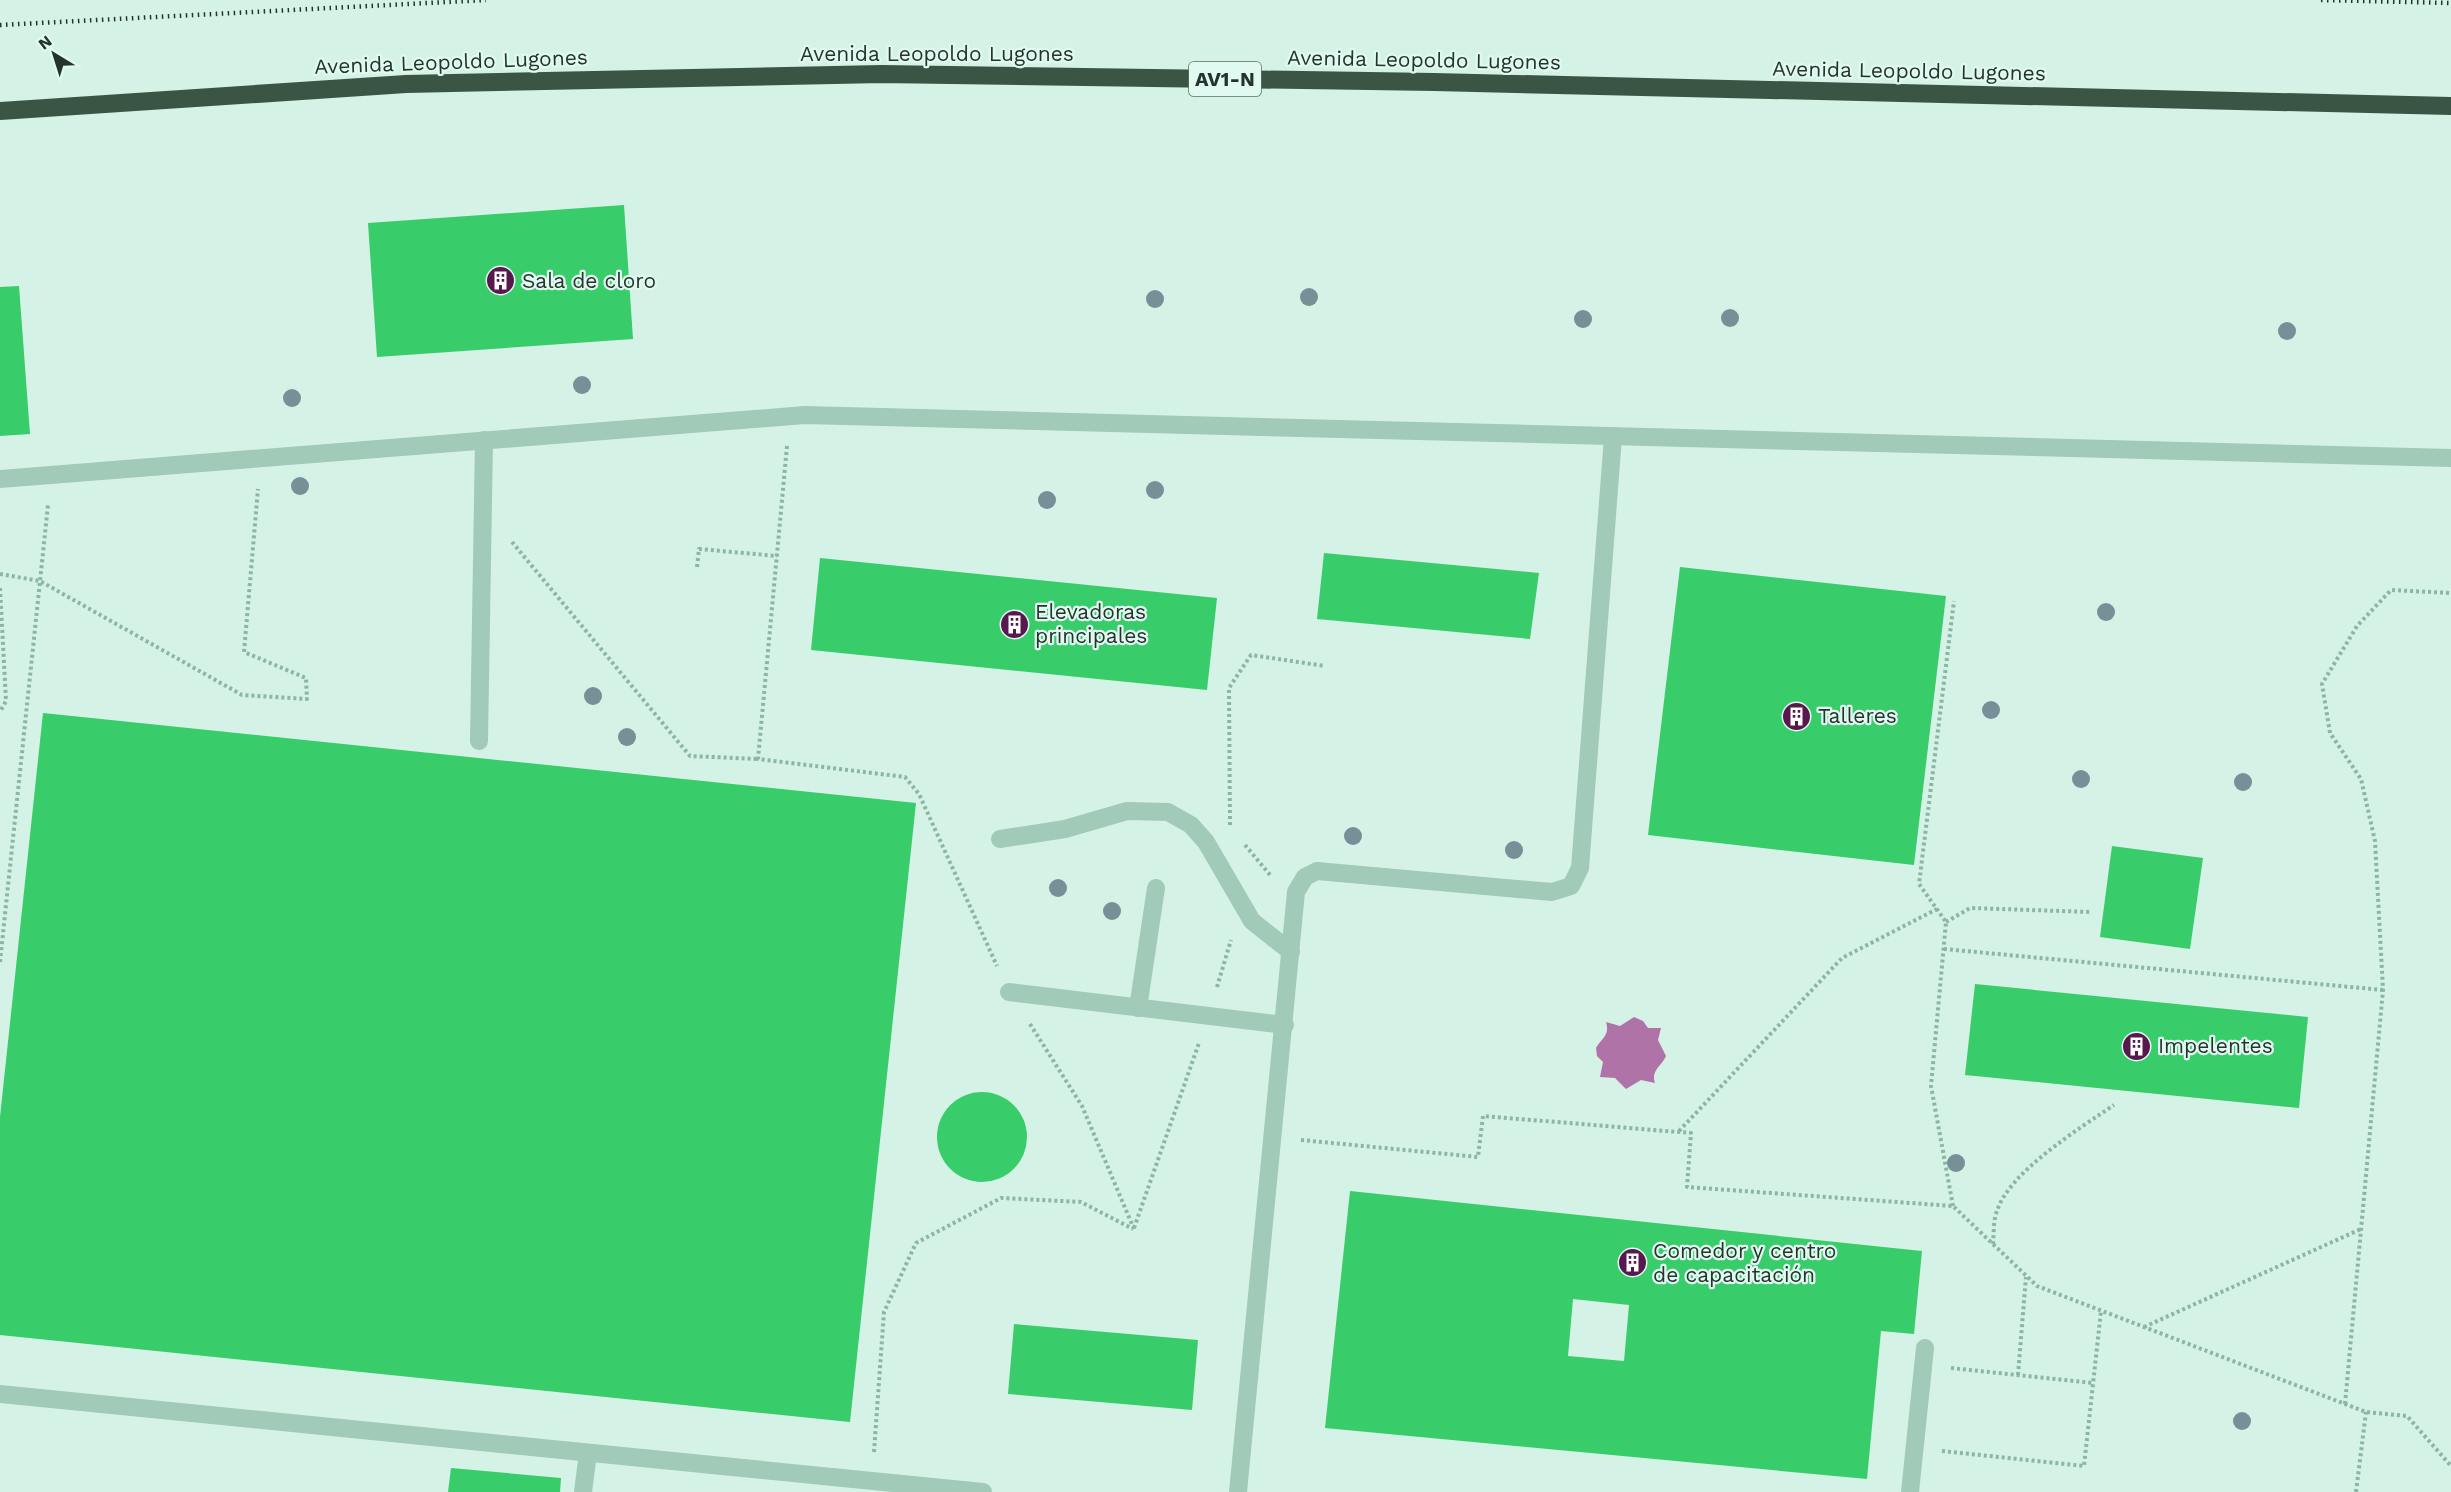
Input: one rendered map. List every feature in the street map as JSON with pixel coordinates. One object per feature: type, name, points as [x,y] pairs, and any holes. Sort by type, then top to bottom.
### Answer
[{"type":"highway","name":"Avenida Leopoldo Lugones","points":[[0,111],[406,84],[882,74],[1446,82],[2451,106]]},
{"type":"lane","points":[[0,479],[790,416],[2451,458]]},
{"type":"lane","points":[[1239,1492],[1296,892],[1305,877],[1317,871],[1552,892],[1571,886],[1580,868],[1613,437]]},
{"type":"lane","points":[[479,741],[484,440]]},
{"type":"lane","points":[[1000,839],[1065,829],[1127,811],[1168,812],[1191,825],[1206,842],[1252,921],[1291,952]]},
{"type":"lane","points":[[1138,1008],[1156,888]]},
{"type":"lane","points":[[1009,992],[1285,1025]]},
{"type":"lane","points":[[1910,1492],[1924,1357]]},
{"type":"lane","points":[[0,1394],[588,1453],[829,1485],[872,1481],[983,1492]]},
{"type":"lane","points":[[583,1492],[588,1453]]},
{"type":"path","points":[[758,759],[790,416]]},
{"type":"path","points":[[0,574],[40,580],[242,695],[307,699],[306,678],[244,652],[261,458]]},
{"type":"path","points":[[0,962],[51,474]]},
{"type":"path","points":[[483,507],[690,756],[758,759],[905,777],[919,794],[1009,992],[1082,1106],[1134,1229],[1081,1202],[1001,1197],[916,1243],[884,1312],[872,1481]]},
{"type":"path","points":[[697,567],[699,549],[777,556]]},
{"type":"path","points":[[0,588],[6,701],[0,712]]},
{"type":"path","points":[[2345,1404],[2383,990],[2375,841],[2361,779],[2330,733],[2322,684],[2357,626],[2391,590],[2451,593]]},
{"type":"path","points":[[1954,601],[1919,884],[1946,922],[1931,1086],[1953,1206],[2037,1286],[2366,1412],[2407,1416],[2451,1466]]},
{"type":"path","points":[[1946,922],[1970,908],[2090,912]]},
{"type":"path","points":[[1678,1132],[1842,958],[1936,909]]},
{"type":"path","points":[[1944,950],[2383,990]]},
{"type":"path","points":[[1993,1244],[1996,1211],[2010,1186],[2060,1142],[2114,1105]]},
{"type":"path","points":[[1274,1138],[1478,1157],[1483,1116],[1691,1132],[1687,1187],[1953,1206]]},
{"type":"path","points":[[2144,1327],[2361,1229]]},
{"type":"path","points":[[2018,1375],[2026,1277]]},
{"type":"path","points":[[1914,1448],[2084,1466],[2101,1311]]},
{"type":"path","points":[[1924,1357],[2018,1375],[2093,1383]]},
{"type":"path","points":[[2356,1492],[2366,1412]]},
{"type":"shaded area","points":[[1634,1017],[1643,1021],[1648,1028],[1661,1028],[1658,1040],[1666,1056],[1655,1072],[1655,1083],[1641,1080],[1626,1089],[1615,1078],[1600,1077],[1603,1062],[1597,1056],[1596,1048],[1606,1033],[1606,1022],[1620,1026]]},
{"type":"building","name":"Sala de cloro","points":[[624,205],[633,339],[377,357],[368,223]]},
{"type":"building","points":[[19,286],[30,434],[0,436],[0,287]]},
{"type":"building","points":[[1324,553],[1539,573],[1530,639],[1317,619]]},
{"type":"building","name":"Elevadoras principales","points":[[820,558],[1217,598],[1207,690],[811,650]]},
{"type":"building","name":"Talleres","points":[[1680,567],[1946,596],[1914,865],[1648,835]]},
{"type":"building","points":[[43,713],[916,803],[850,1422],[0,1335],[0,1117]]},
{"type":"building","points":[[2112,846],[2203,858],[2190,949],[2100,937]]},
{"type":"building","name":"Impelentes","points":[[1975,984],[2308,1017],[2299,1108],[1965,1075]]},
{"type":"building","points":[[982,1092],[999,1096],[1014,1105],[1023,1120],[1027,1137],[1023,1154],[1014,1169],[999,1178],[982,1182],[965,1178],[950,1169],[941,1154],[937,1137],[941,1120],[950,1105],[965,1096]]},
{"type":"building","points":[[1350,1191],[1922,1251],[1914,1334],[1881,1331],[1867,1479],[1325,1428]],"holes":[[[1573,1299],[1629,1305],[1624,1361],[1568,1356]]]},
{"type":"building","points":[[1014,1324],[1198,1340],[1192,1410],[1008,1394]]},
{"type":"building","points":[[451,1468],[561,1478],[560,1492],[448,1492]]},
{"type":"railway","points":[[0,25],[486,0]]},
{"type":"railway","points":[[2321,0],[2451,3]]},
{"type":"place","name":"Sala de cloro","points":[[501,281]]},
{"type":"place","name":"Elevadoras principales","points":[[1014,624]]},
{"type":"place","name":"Talleres","points":[[1797,716]]},
{"type":"place","name":"Impelentes","points":[[2137,1046]]},
{"type":"place","name":"Comedor y centro de capacitación","points":[[1632,1263]]}]
